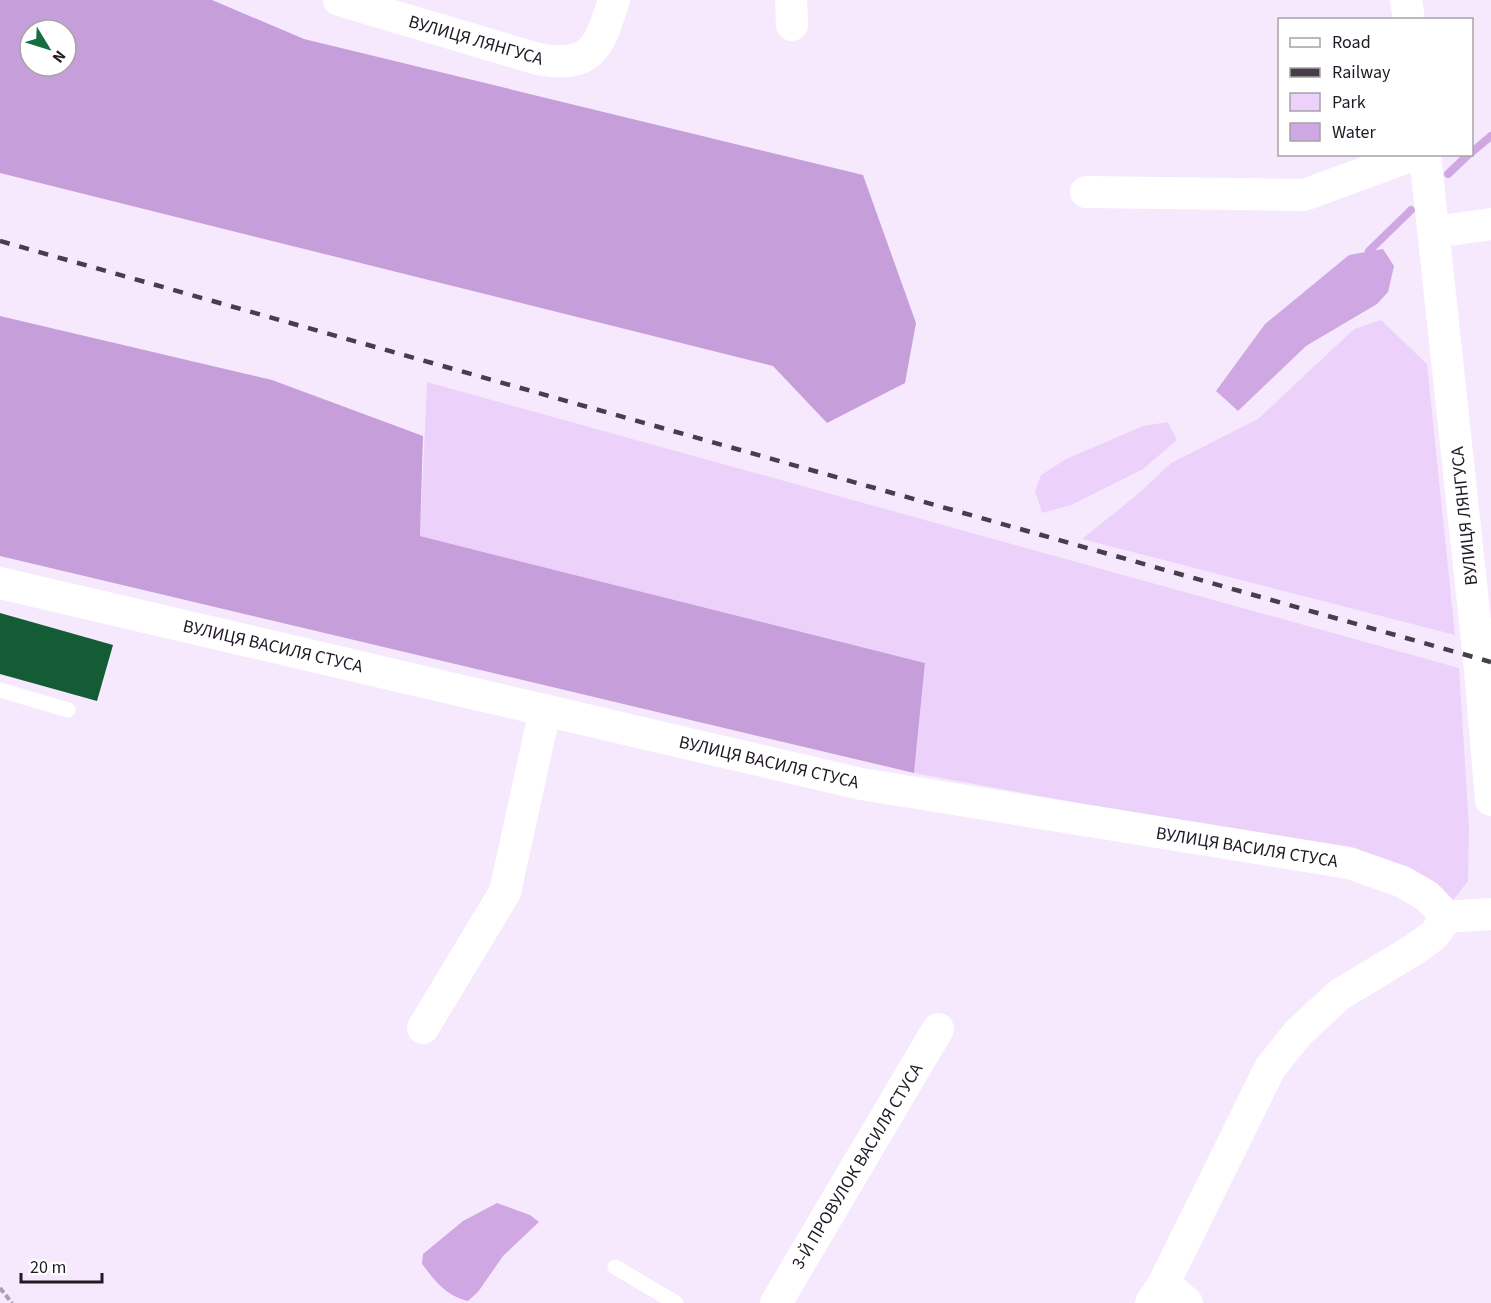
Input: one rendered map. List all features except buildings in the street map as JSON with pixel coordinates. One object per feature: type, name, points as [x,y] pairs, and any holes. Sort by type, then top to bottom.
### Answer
[{"type":"street","name":"ВУЛИЦЯ ЛЯНГУСА","points":[[339,0],[538,59],[560,63],[578,60],[594,48],[607,24],[614,0]]},
{"type":"street","points":[[1406,0],[1409,18]]},
{"type":"street","points":[[1086,192],[1304,195],[1411,156]]},
{"type":"street","name":"ВУЛИЦЯ ЛЯНГУСА","points":[[1425,156],[1479,659],[1491,801]]},
{"type":"street","points":[[1434,232],[1491,224]]},
{"type":"street","name":"ВУЛИЦЯ ВАСИЛЯ СТУСА","points":[[0,583],[861,784],[1349,863],[1403,882],[1427,896],[1447,917]]},
{"type":"street","points":[[423,1028],[506,892],[545,710]]},
{"type":"street","points":[[1187,1303],[1157,1293],[1270,1068],[1298,1033],[1339,995],[1416,949],[1434,935],[1447,917],[1491,914]]},
{"type":"street","name":"3-Й ПРОВУЛОК ВАСИЛЯ СТУСА","points":[[776,1303],[938,1029]]},
{"type":"lane","points":[[0,690],[68,710]]},
{"type":"lane","points":[[615,1267],[676,1303]]},
{"type":"path","points":[[0,1288],[12,1303]]},
{"type":"green space","points":[[1381,320],[1427,364],[1455,635],[1082,539],[1138,494],[1171,463],[1258,419],[1354,329]]},
{"type":"green space","points":[[427,382],[1459,668],[1469,827],[1468,881],[1453,900],[1411,875],[1361,855],[914,773],[925,663],[420,536]]},
{"type":"green space","points":[[1168,422],[1177,440],[1143,469],[1071,505],[1042,513],[1035,491],[1041,475],[1066,459],[1143,426]]},
{"type":"shaded area","points":[[0,0],[212,0],[304,39],[863,175],[916,323],[905,383],[827,423],[773,366],[0,173]]},
{"type":"shaded area","points":[[0,316],[272,380],[423,436],[420,536],[925,663],[914,773],[0,556]]},
{"type":"water","points":[[1383,249],[1394,266],[1388,292],[1377,304],[1306,346],[1238,411],[1216,391],[1265,324],[1349,255]]},
{"type":"water","points":[[497,1203],[530,1215],[539,1222],[503,1256],[478,1292],[468,1301],[447,1291],[432,1277],[422,1264],[423,1254],[463,1221]]},
{"type":"waterway","points":[[1473,151],[1491,136]]},
{"type":"waterway","points":[[1448,174],[1467,156]]},
{"type":"waterway","points":[[1369,251],[1411,210]]},
{"type":"railway","points":[[0,241],[1491,662]]}]
